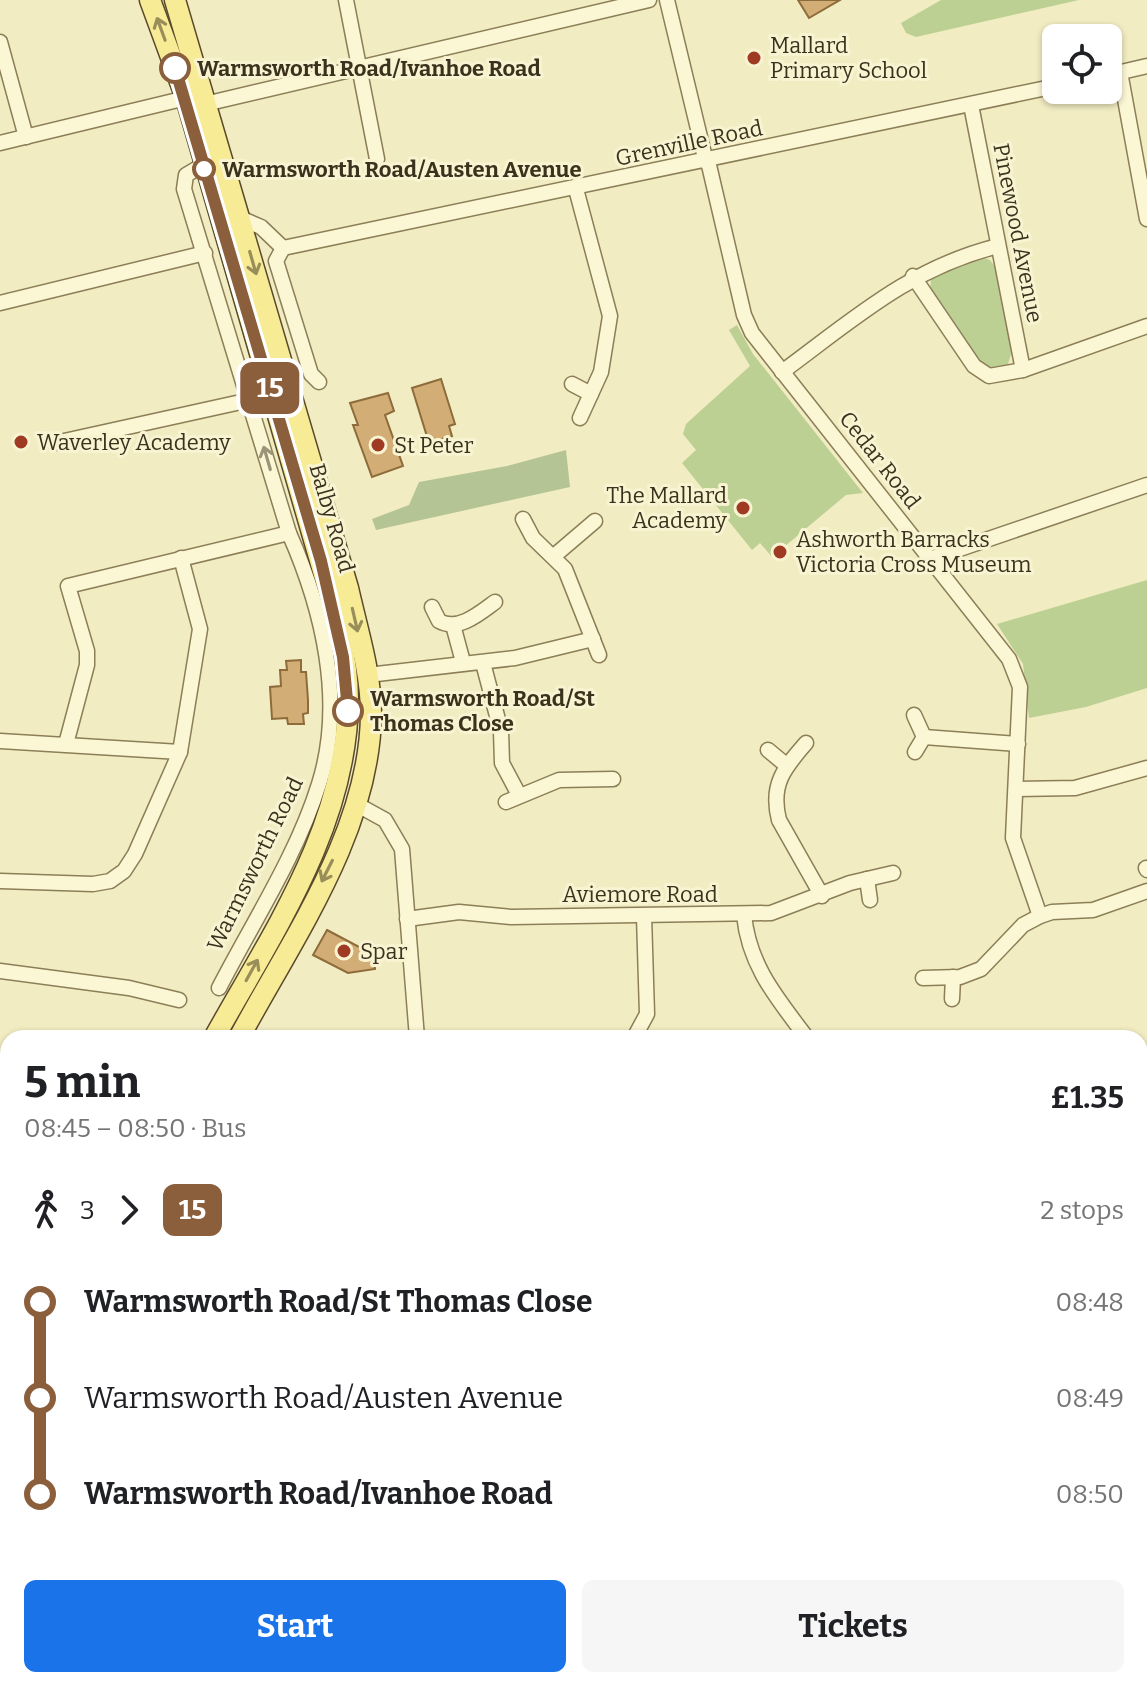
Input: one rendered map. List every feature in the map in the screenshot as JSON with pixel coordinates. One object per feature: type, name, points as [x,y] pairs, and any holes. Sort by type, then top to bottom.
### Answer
[{"type":"main road","name":"Balby Road","points":[[150,0],[196,101],[240,218],[348,588],[368,675],[369,740],[356,804],[338,851],[243,1030]]},
{"type":"main road","name":"Balby Road","points":[[175,0],[196,101],[203,165],[321,561],[338,629],[348,697],[341,773],[332,810],[313,857],[218,1030]]},
{"type":"street","points":[[346,0],[377,159]]},
{"type":"street","points":[[0,143],[358,67],[649,0]]},
{"type":"street","name":"Cedar Road","points":[[667,0],[744,315],[752,333],[1009,659],[1020,687],[1015,851],[1040,916]]},
{"type":"street","points":[[0,42],[26,137]]},
{"type":"street","points":[[1122,71],[1147,66]]},
{"type":"street","name":"Grenville Road","points":[[283,248],[1042,89]]},
{"type":"street","points":[[1121,104],[1147,219]]},
{"type":"street","name":"Pinewood Avenue","points":[[971,105],[1023,370]]},
{"type":"street","name":"Warmsworth Road","points":[[203,165],[186,175],[184,189],[289,533],[302,562],[327,658],[330,722],[325,756],[302,827],[219,988]]},
{"type":"street","points":[[576,189],[610,316],[608,345],[580,418]]},
{"type":"street","points":[[240,218],[261,227],[283,248],[276,261],[311,374],[319,382]]},
{"type":"street","points":[[782,372],[913,276],[956,256],[998,246]]},
{"type":"street","points":[[0,303],[205,253]]},
{"type":"street","points":[[913,276],[981,373],[996,376],[1023,370],[1147,326]]},
{"type":"street","points":[[572,384],[591,394]]},
{"type":"street","points":[[55,443],[250,400]]},
{"type":"street","points":[[930,559],[1147,485]]},
{"type":"street","points":[[523,519],[533,538],[554,556],[571,581],[599,655]]},
{"type":"street","points":[[554,556],[595,521]]},
{"type":"street","points":[[66,744],[87,665],[68,586],[289,533]]},
{"type":"street","points":[[0,881],[93,884],[110,881],[124,871],[156,811],[180,752],[200,629],[181,558]]},
{"type":"street","points":[[432,607],[439,621],[453,625],[476,616],[495,602]]},
{"type":"street","points":[[453,625],[463,662]]},
{"type":"street","points":[[368,675],[463,662],[483,663],[593,639]]},
{"type":"street","points":[[483,663],[501,731],[502,763],[512,798],[559,780],[613,779]]},
{"type":"street","points":[[914,715],[924,737]]},
{"type":"street","points":[[924,737],[1018,744]]},
{"type":"street","points":[[915,752],[924,737]]},
{"type":"street","points":[[0,741],[180,752]]},
{"type":"street","points":[[806,743],[780,775],[775,797],[779,820],[822,896]]},
{"type":"street","points":[[768,750],[786,765]]},
{"type":"street","points":[[1016,789],[1075,788],[1147,768]]},
{"type":"street","points":[[356,804],[385,820],[402,849],[416,1030]]},
{"type":"street","name":"Aviemore Road","points":[[407,919],[459,912],[511,917],[744,915],[790,909],[867,879],[893,873]]},
{"type":"street","points":[[867,879],[870,900]]},
{"type":"street","points":[[923,978],[953,977],[981,969],[1023,925],[1040,916],[1052,912],[1093,910],[1147,891]]},
{"type":"street","points":[[744,915],[746,938],[762,978],[796,1030]]},
{"type":"street","points":[[638,1030],[647,1014],[644,916]]},
{"type":"street","points":[[0,971],[129,988],[179,1000]]},
{"type":"street","points":[[952,999],[953,977]]},
{"type":"green space","points":[[941,0],[1079,0],[916,37],[906,33],[901,23]]},
{"type":"green space","points":[[980,256],[990,260],[996,268],[1012,351],[1008,364],[997,370],[981,367],[930,292],[931,277]]},
{"type":"green space","points":[[737,325],[753,354],[863,493],[846,495],[772,557],[760,543],[752,550],[682,463],[696,450],[683,434],[686,424],[750,366],[729,330]]},
{"type":"green space","points":[[566,450],[570,487],[376,530],[372,519],[409,505],[419,482],[507,466]]},
{"type":"green space","points":[[1147,580],[1147,688],[1086,707],[1029,718],[1023,664],[997,624]]},
{"type":"building","points":[[798,0],[840,0],[809,18]]},
{"type":"building","points":[[441,379],[455,424],[449,426],[452,436],[429,443],[412,388]]},
{"type":"building","name":"St Peter","points":[[388,393],[394,411],[385,415],[403,466],[372,477],[353,425],[358,425],[350,403]]},
{"type":"building","points":[[301,660],[301,672],[306,672],[308,700],[308,713],[303,714],[304,724],[288,724],[287,718],[272,719],[270,687],[281,686],[280,670],[287,670],[286,661]]},
{"type":"building","name":"Spar","points":[[327,930],[359,947],[372,945],[375,969],[348,973],[313,955]]},
{"type":"bus line","name":"15","points":[[175,68],[321,561],[338,629],[348,711]]},
{"type":"place","name":"Mallard Primary School","points":[[754,58]]},
{"type":"place","name":"Warmsworth Road/Ivanhoe Road","points":[[175,68]]},
{"type":"place","name":"Warmsworth Road/Austen Avenue","points":[[204,169]]},
{"type":"place","name":"Waverley Academy","points":[[21,442]]},
{"type":"place","name":"St Peter","points":[[378,445]]},
{"type":"place","name":"The Mallard Academy","points":[[743,508]]},
{"type":"place","name":"Ashworth Barracks Victoria Cross Museum","points":[[780,552]]},
{"type":"place","name":"Warmsworth Road/St Thomas Close","points":[[348,711]]},
{"type":"place","name":"Spar","points":[[344,951]]}]
